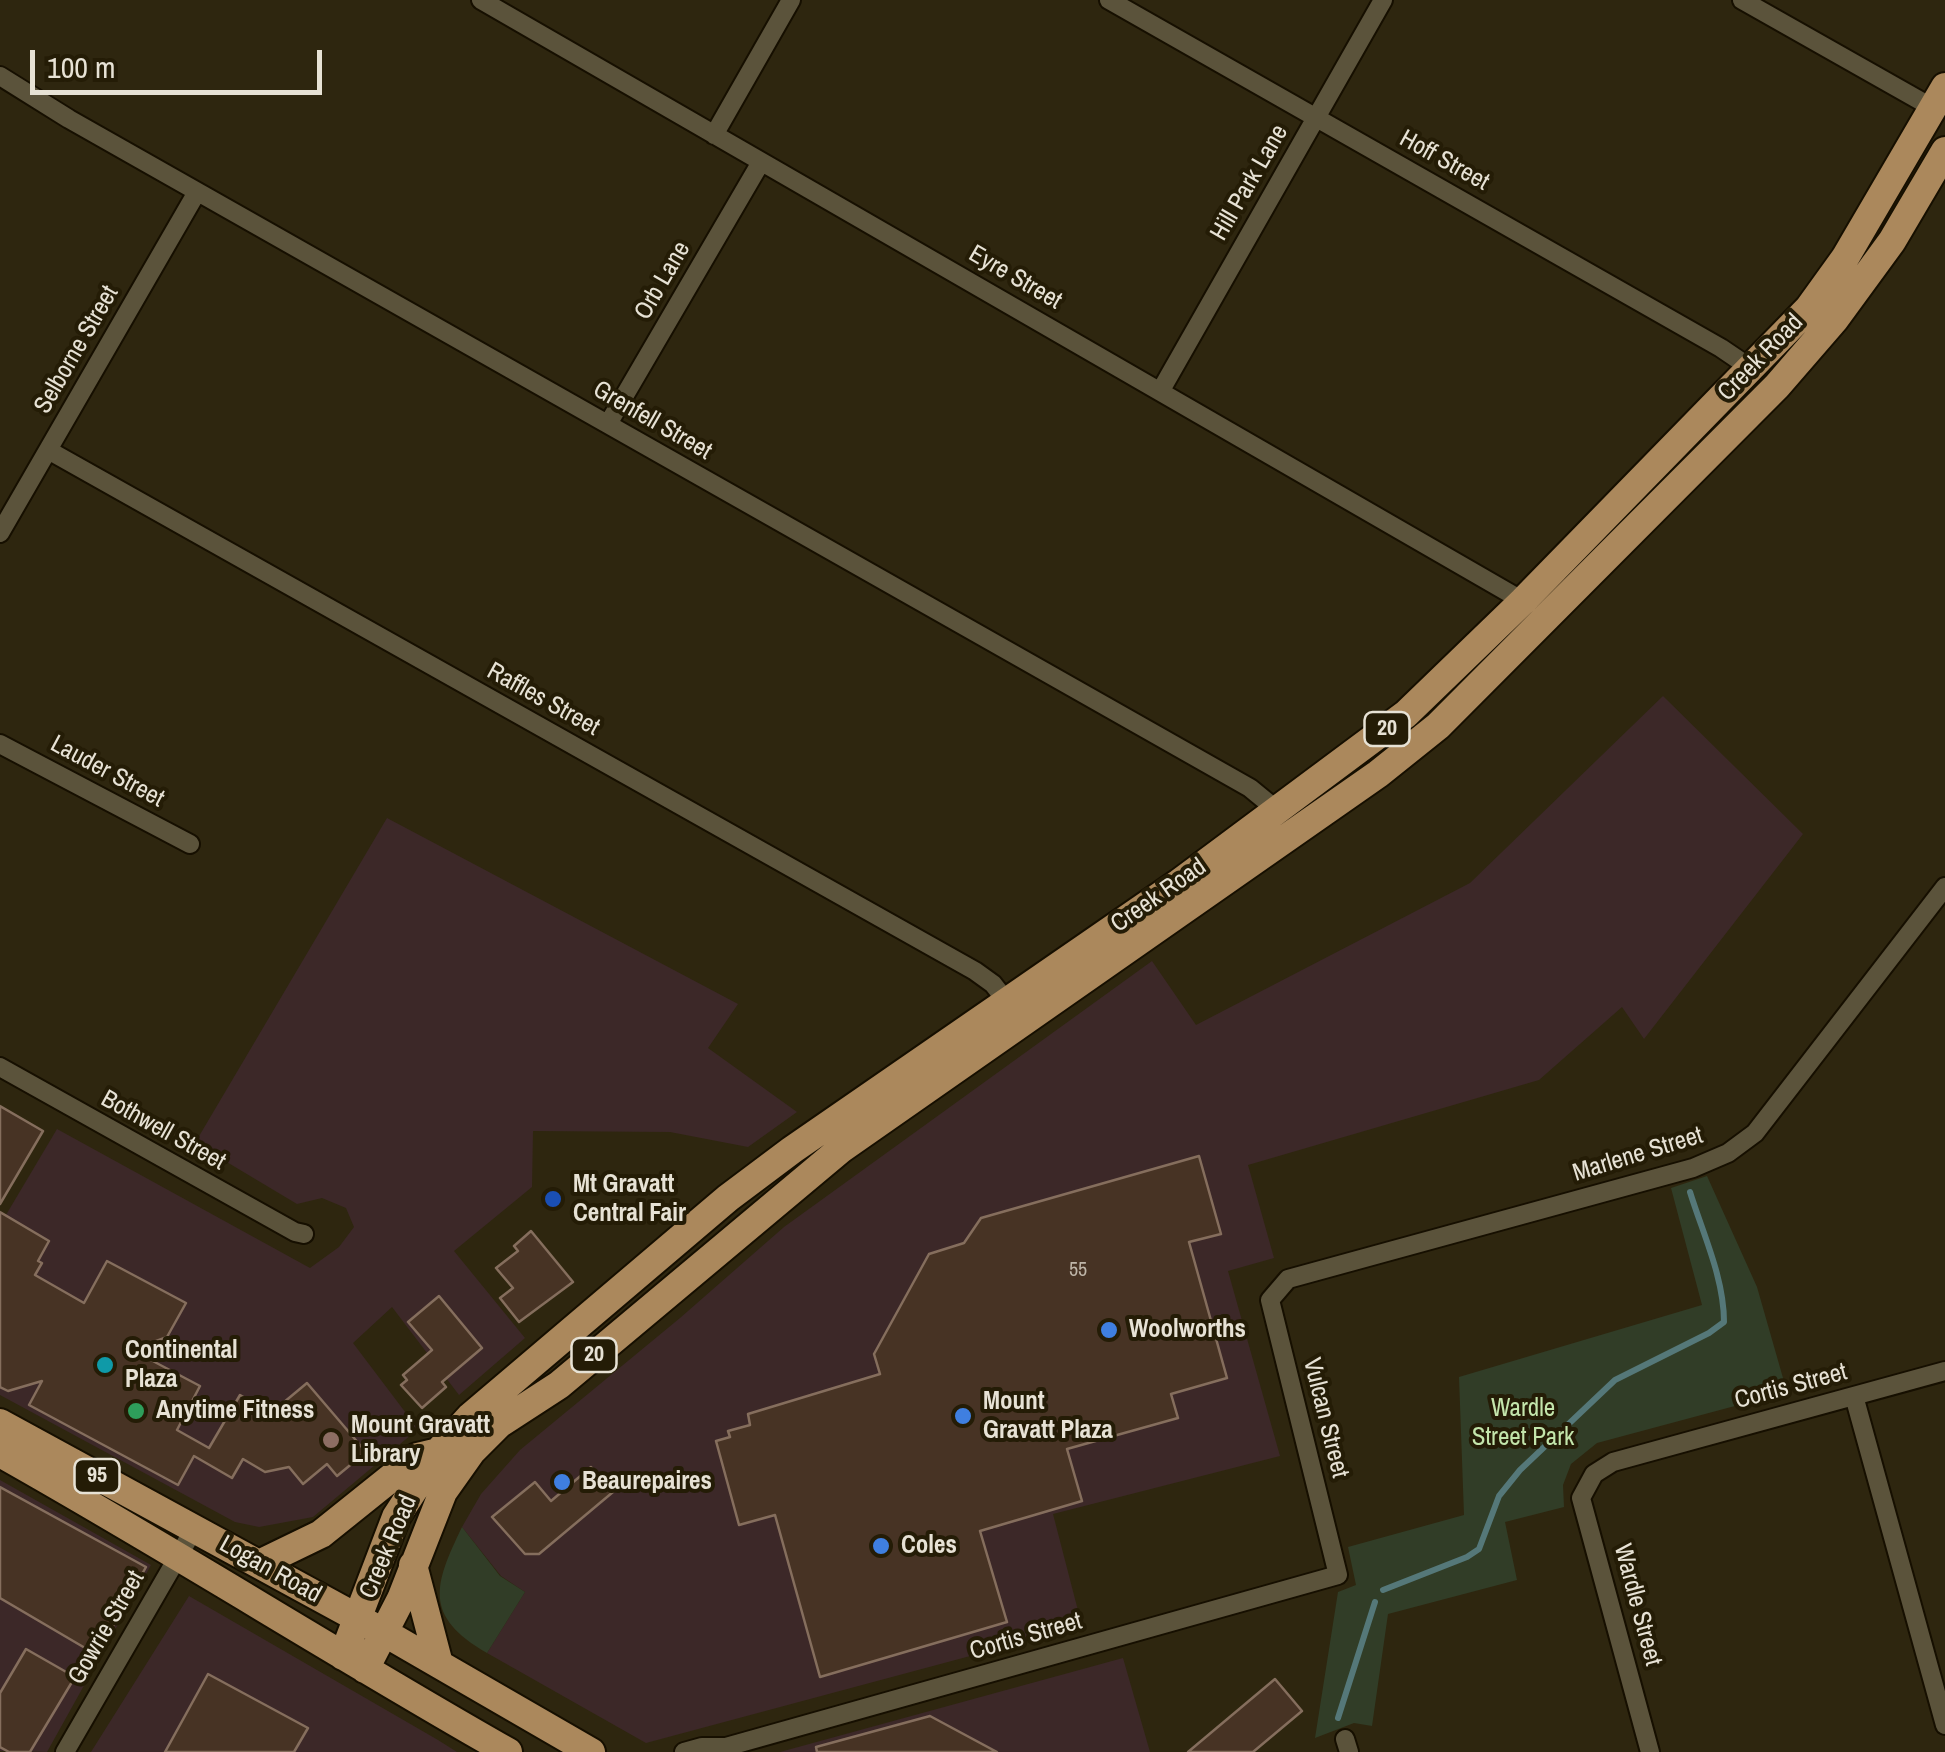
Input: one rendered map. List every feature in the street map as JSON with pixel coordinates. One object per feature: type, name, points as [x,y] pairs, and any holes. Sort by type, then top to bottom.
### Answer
[{"type":"main road","name":"Creek Road","points":[[354,1663],[359,1618],[396,1518],[439,1451],[492,1398],[728,1198],[1278,811],[1406,714],[1523,601],[1809,308],[1941,100]]},
{"type":"main road","name":"Creek Road","points":[[354,1663],[386,1633],[443,1492],[472,1451],[499,1424],[559,1385],[842,1149],[1378,774],[1438,726],[1777,386],[1834,319],[1892,241],[1945,151]]},
{"type":"main road","name":"Logan Road","points":[[0,1423],[386,1633],[590,1752]]},
{"type":"main road","points":[[259,1564],[321,1534],[417,1457],[439,1451]]},
{"type":"main road","name":"Logan Road","points":[[0,1453],[178,1554],[508,1752]]},
{"type":"main road","points":[[413,1565],[439,1664]]},
{"type":"street","name":"Eyre Street","points":[[481,0],[1523,601]]},
{"type":"street","points":[[714,135],[791,0]]},
{"type":"street","name":"Hoff Street","points":[[1110,0],[1705,338],[1752,369]]},
{"type":"street","name":"Hill Park Lane","points":[[1160,390],[1383,0]]},
{"type":"street","points":[[1742,0],[1941,100]]},
{"type":"street","name":"Grenfell Street","points":[[0,76],[197,192],[1250,788],[1278,811]]},
{"type":"street","name":"Orb Lane","points":[[608,424],[761,162]]},
{"type":"street","name":"Selborne Street","points":[[0,533],[197,192]]},
{"type":"street","name":"Raffles Street","points":[[48,450],[975,971],[993,984],[1007,1002]]},
{"type":"street","name":"Lauder Street","points":[[0,744],[190,844]]},
{"type":"street","name":"Marlene Street","points":[[1288,1279],[1693,1168],[1728,1154],[1755,1133],[1945,887]]},
{"type":"street","name":"Bothwell Street","points":[[0,1067],[187,1174],[304,1234]]},
{"type":"street","name":"Vulcan Street","points":[[1288,1279],[1270,1300],[1338,1575]]},
{"type":"street","name":"Cortis Street","points":[[1594,1474],[1613,1462],[1945,1371]]},
{"type":"street","points":[[1854,1396],[1945,1725]]},
{"type":"street","name":"Wardle Street","points":[[1594,1474],[1582,1498],[1650,1752]]},
{"type":"street","name":"Gowrie Street","points":[[65,1752],[194,1529]]},
{"type":"street","name":"Cortis Street","points":[[684,1752],[702,1747],[725,1750],[1338,1575]]},
{"type":"shaded area","name":"Mount Gravatt Plaza","points":[[1663,696],[1803,834],[1644,1039],[1622,1007],[1539,1080],[1248,1165],[1274,1258],[1228,1271],[1280,1456],[1053,1514],[1082,1626],[646,1743],[487,1653],[525,1592],[501,1576],[462,1527],[481,1494],[520,1450],[784,1227],[1152,961],[1196,1025],[1470,883]]},
{"type":"shaded area","points":[[387,818],[738,1004],[708,1048],[797,1112],[748,1147],[670,1132],[533,1131],[532,1187],[454,1251],[525,1338],[459,1395],[392,1307],[353,1343],[418,1429],[313,1517],[259,1527],[235,1522],[0,1395],[0,1225],[57,1129],[310,1268],[339,1247],[354,1227],[346,1208],[322,1198],[297,1204],[195,1143]]},
{"type":"shaded area","points":[[0,1480],[151,1565],[47,1752],[0,1751]]},
{"type":"shaded area","points":[[189,1596],[438,1740],[457,1752],[91,1752]]},
{"type":"shaded area","points":[[1123,1658],[1150,1752],[780,1752]]},
{"type":"green space","name":"Wardle Street Park","points":[[1707,1176],[1757,1287],[1787,1392],[1597,1443],[1571,1464],[1563,1485],[1564,1507],[1505,1522],[1517,1580],[1388,1614],[1372,1726],[1354,1723],[1315,1738],[1338,1592],[1356,1585],[1348,1547],[1464,1515],[1459,1377],[1702,1305],[1671,1188]]},
{"type":"green space","points":[[462,1527],[500,1576],[525,1592],[487,1653],[452,1626],[440,1598],[445,1566]]},
{"type":"building","points":[[0,1106],[43,1131],[0,1204]]},
{"type":"building","name":"Mount Gravatt Plaza","points":[[1199,1156],[1221,1234],[1189,1242],[1227,1378],[1171,1394],[1178,1418],[1067,1449],[1082,1501],[980,1531],[1007,1622],[820,1677],[775,1515],[739,1525],[716,1441],[730,1437],[728,1431],[750,1425],[748,1414],[880,1374],[874,1354],[929,1254],[964,1243],[981,1218]]},
{"type":"building","points":[[0,1212],[49,1241],[35,1275],[84,1303],[107,1261],[186,1303],[167,1337],[132,1350],[200,1386],[177,1430],[209,1448],[240,1395],[271,1413],[307,1383],[366,1452],[337,1476],[327,1464],[303,1484],[289,1467],[265,1472],[243,1459],[232,1478],[194,1456],[178,1485],[29,1405],[42,1381],[8,1391],[0,1387]]},
{"type":"building","points":[[531,1231],[573,1282],[519,1322],[500,1298],[513,1288],[496,1268],[518,1251],[514,1246]]},
{"type":"building","points":[[439,1296],[482,1348],[442,1382],[446,1387],[422,1408],[401,1385],[407,1380],[403,1375],[432,1350],[408,1322]]},
{"type":"building","points":[[591,1467],[613,1492],[539,1554],[525,1554],[492,1517],[535,1482],[551,1501]]},
{"type":"building","points":[[0,1487],[146,1567],[97,1655],[0,1598]]},
{"type":"building","points":[[26,1649],[75,1677],[30,1752],[9,1752],[0,1747],[0,1693]]},
{"type":"building","points":[[208,1674],[308,1728],[294,1752],[165,1752]]},
{"type":"building","points":[[1275,1679],[1302,1711],[1253,1752],[1188,1752]]},
{"type":"building","points":[[930,1716],[997,1752],[817,1752],[816,1747]]},
{"type":"waterway","points":[[1383,1590],[1479,1549],[1499,1496],[1520,1470],[1615,1380],[1724,1322],[1717,1273],[1690,1192]]},
{"type":"waterway","points":[[1338,1718],[1375,1602]]},
{"type":"place","name":"Mt Gravatt Central Fair","points":[[553,1199]]},
{"type":"place","name":"Woolworths","points":[[1109,1330]]},
{"type":"place","name":"Continental Plaza","points":[[105,1365]]},
{"type":"place","name":"Anytime Fitness","points":[[136,1411]]},
{"type":"place","name":"Mount Gravatt Plaza","points":[[963,1416]]},
{"type":"place","name":"Mount Gravatt Library","points":[[331,1440]]},
{"type":"place","name":"Beaurepaires","points":[[562,1482]]},
{"type":"place","name":"Coles","points":[[881,1546]]}]
